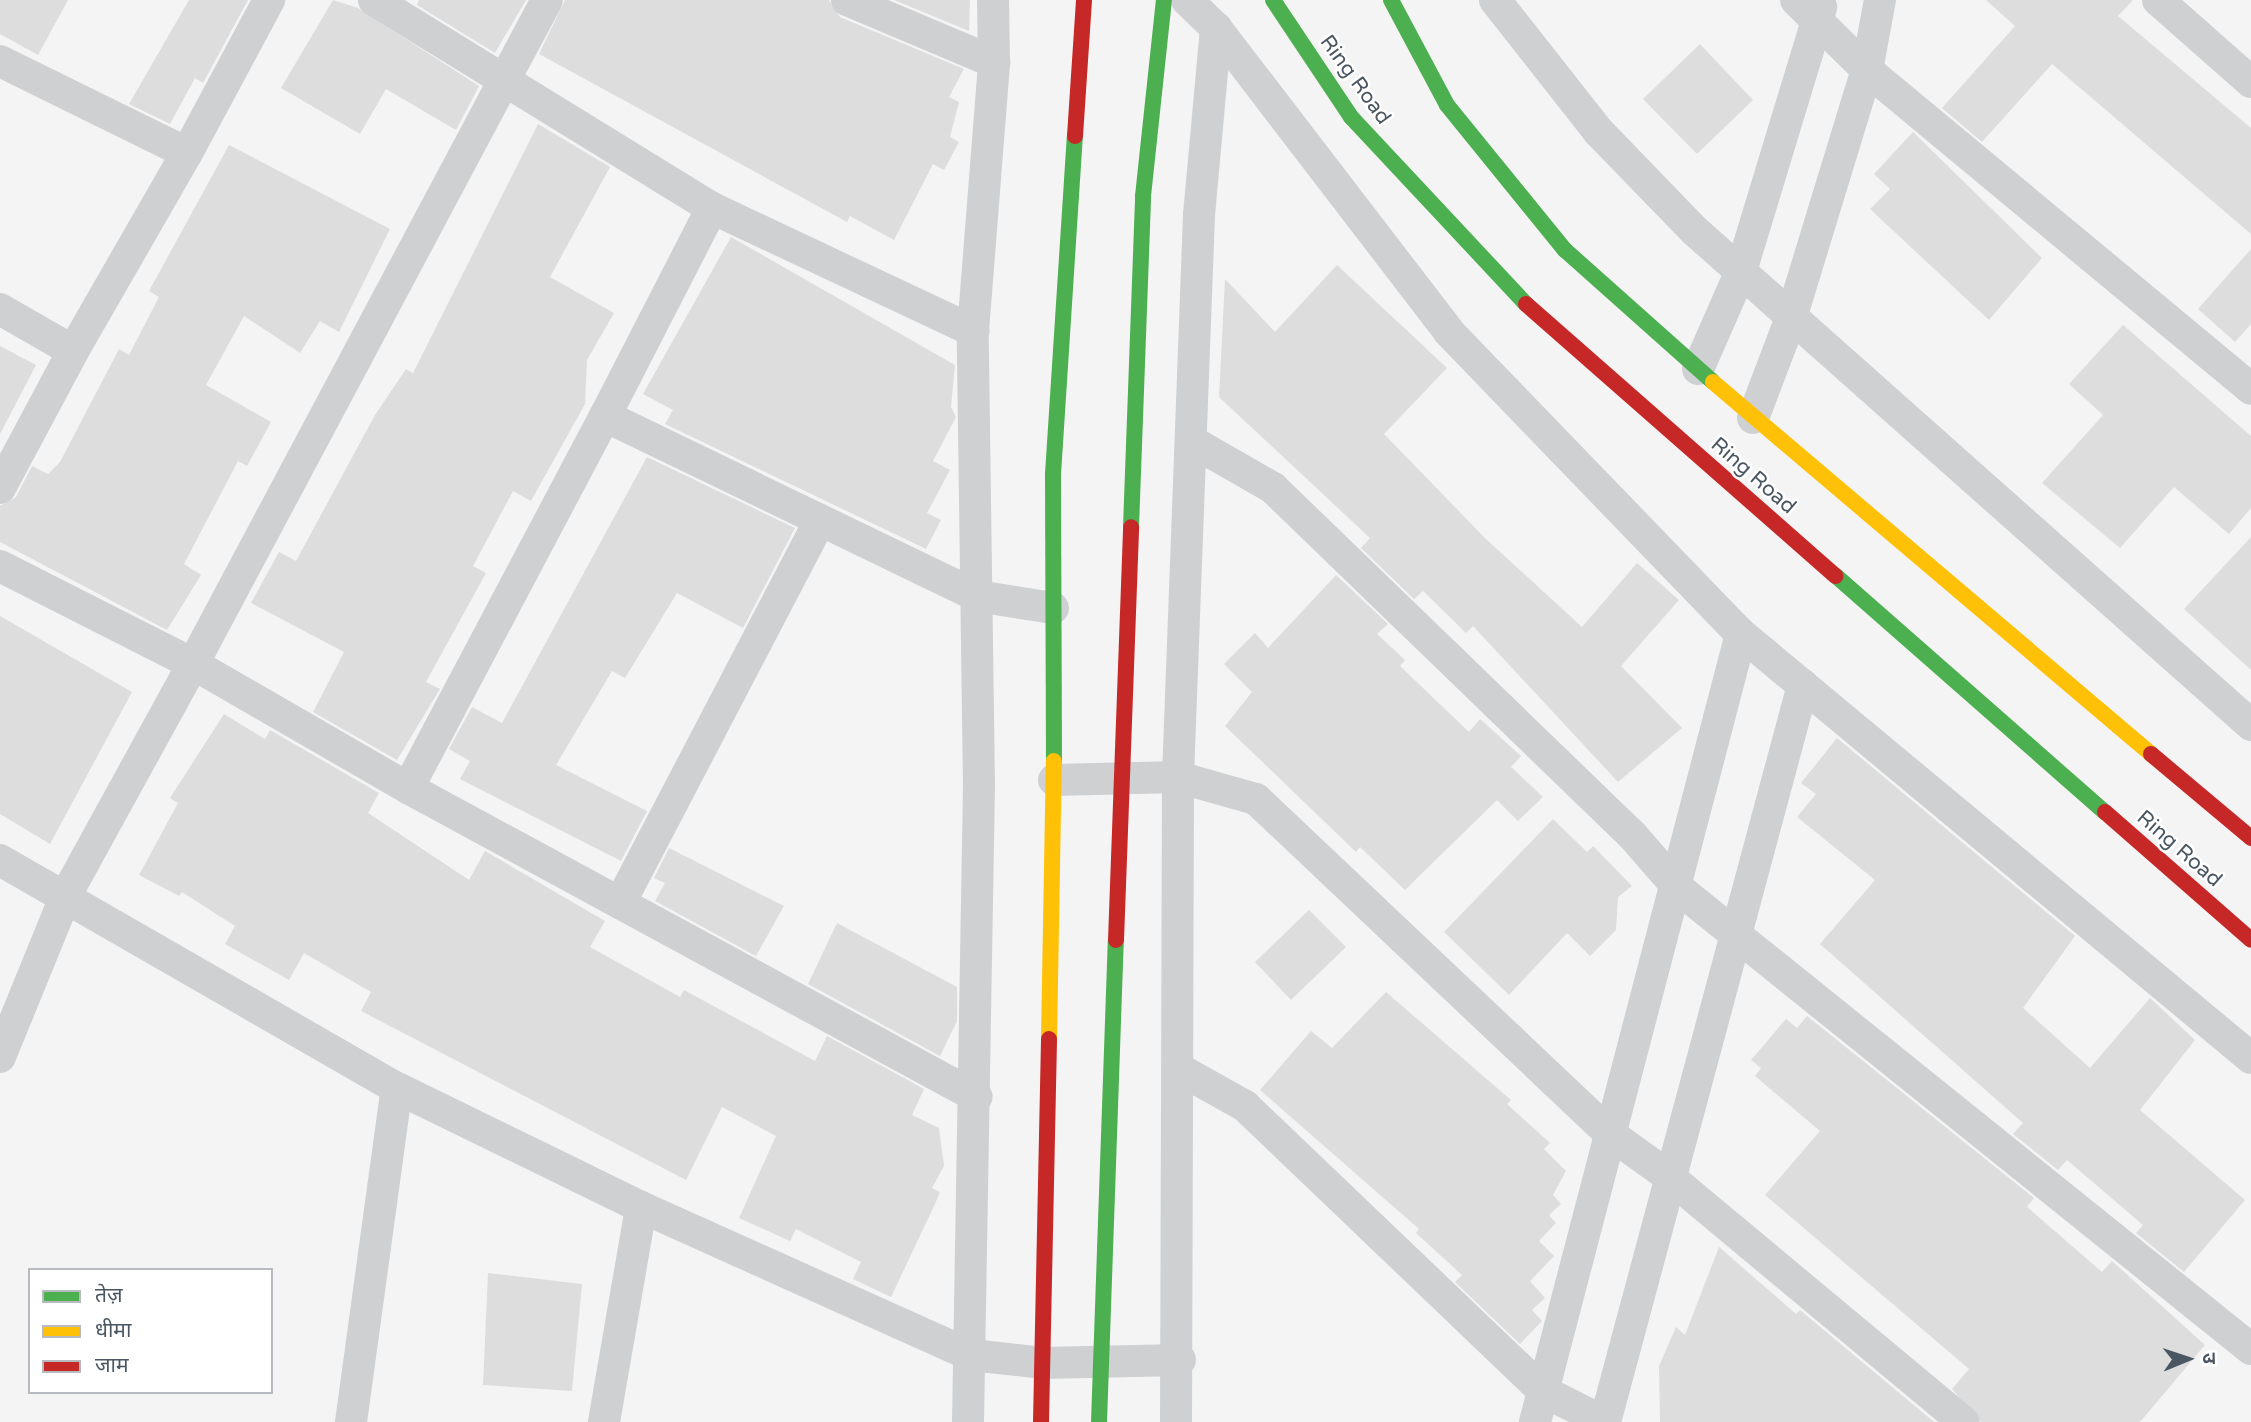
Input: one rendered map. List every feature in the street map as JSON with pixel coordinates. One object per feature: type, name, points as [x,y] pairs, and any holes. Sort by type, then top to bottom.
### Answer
[{"type":"main road","points":[[1041,1422],[1054,780],[1053,474],[1084,0]]},
{"type":"main road","points":[[1099,1422],[1143,196],[1164,0]]},
{"type":"main road","name":"Ring Road","points":[[1273,0],[1351,117],[1532,310],[2251,940]]},
{"type":"main road","name":"Ring Road","points":[[1391,0],[1447,105],[1565,250],[1753,418],[2251,838]]},
{"type":"street","points":[[0,488],[269,0]]},
{"type":"street","points":[[374,0],[508,78],[712,208],[973,331]]},
{"type":"street","points":[[0,1057],[66,895],[193,664],[356,349],[508,78],[547,0]]},
{"type":"street","points":[[847,0],[995,62]]},
{"type":"street","points":[[968,1422],[977,1097],[973,331],[995,62],[993,0]]},
{"type":"street","points":[[1187,0],[1216,29],[1449,332],[1741,634],[2251,1058]]},
{"type":"street","points":[[1495,0],[1598,131],[1741,271],[2251,725]]},
{"type":"street","points":[[1796,0],[1819,13],[1867,70],[2251,389]]},
{"type":"street","points":[[1753,418],[1791,318],[1867,70],[1880,0]]},
{"type":"street","points":[[2158,0],[2251,82]]},
{"type":"street","points":[[1698,369],[1741,271],[1819,13]]},
{"type":"street","points":[[1176,1422],[1180,1360],[1178,777],[1199,215],[1216,29]]},
{"type":"street","points":[[0,61],[187,153]]},
{"type":"street","points":[[408,788],[712,208]]},
{"type":"street","points":[[0,309],[73,352]]},
{"type":"street","points":[[605,416],[976,596],[1054,608]]},
{"type":"street","points":[[1191,441],[1273,488],[1633,836],[1679,889],[2251,1349]]},
{"type":"street","points":[[620,903],[820,520]]},
{"type":"street","points":[[0,566],[193,664],[408,788],[977,1097]]},
{"type":"street","points":[[1535,1422],[1609,1134],[1679,889],[1741,634]]},
{"type":"street","points":[[1177,1068],[1245,1106],[1543,1391],[1605,1422],[1667,1175],[1802,685]]},
{"type":"street","points":[[1054,780],[1123,776],[1178,777],[1256,799],[1288,823],[1609,1134],[1667,1175],[1963,1422]]},
{"type":"street","points":[[0,860],[66,895],[397,1088],[641,1207],[971,1354],[1043,1363],[1180,1360]]},
{"type":"street","points":[[351,1422],[397,1088]]},
{"type":"street","points":[[604,1422],[641,1207]]},
{"type":"building","points":[[0,0],[68,0],[38,55],[0,34]]},
{"type":"building","points":[[189,0],[248,0],[203,83],[195,78],[170,124],[129,104]]},
{"type":"building","points":[[333,0],[358,8],[479,86],[456,130],[386,89],[360,134],[281,88]]},
{"type":"building","points":[[419,0],[526,0],[495,53],[417,5]]},
{"type":"building","points":[[565,0],[829,0],[840,17],[964,69],[949,97],[959,102],[950,137],[959,142],[944,170],[933,164],[894,240],[850,216],[847,222],[539,54]]},
{"type":"building","points":[[894,0],[970,0],[969,31]]},
{"type":"building","points":[[1986,0],[2133,0],[2118,16],[2251,128],[2251,234],[2052,64],[1982,142],[1942,108],[2015,26]]},
{"type":"building","points":[[1700,44],[1753,100],[1697,154],[1643,99]]},
{"type":"building","points":[[538,124],[610,167],[550,277],[614,313],[587,360],[585,404],[531,501],[513,491],[473,566],[486,573],[426,682],[440,689],[397,760],[313,712],[344,652],[251,603],[279,552],[296,561],[375,415],[406,369],[413,373]]},
{"type":"building","points":[[1913,132],[2042,258],[1989,320],[1870,209],[1890,189],[1874,174]]},
{"type":"building","points":[[229,145],[390,229],[339,332],[320,321],[300,353],[244,316],[206,385],[271,422],[247,466],[238,461],[184,564],[201,575],[167,630],[0,542],[0,506],[16,497],[32,466],[48,474],[60,462],[119,349],[129,355],[159,297],[149,291]]},
{"type":"building","points":[[731,237],[955,365],[951,407],[956,417],[933,461],[950,470],[927,513],[941,520],[926,549],[665,424],[673,410],[643,394]]},
{"type":"building","points":[[2251,249],[2251,324],[2235,342],[2198,309]]},
{"type":"building","points":[[1337,265],[1447,368],[1384,434],[1486,539],[1582,627],[1637,563],[1679,600],[1621,666],[1682,728],[1618,782],[1473,626],[1466,633],[1423,591],[1414,599],[1361,548],[1370,538],[1219,397],[1225,279],[1275,332]]},
{"type":"building","points":[[2123,325],[2251,436],[2251,508],[2229,534],[2174,487],[2120,548],[2042,483],[2103,415],[2069,384]]},
{"type":"building","points":[[0,346],[36,365],[0,434]]},
{"type":"building","points":[[647,457],[795,528],[743,628],[677,593],[625,678],[612,671],[556,765],[647,811],[621,861],[460,779],[470,761],[449,749],[472,707],[502,723]]},
{"type":"building","points":[[2251,537],[2251,670],[2184,609]]},
{"type":"building","points":[[1336,575],[1388,624],[1377,634],[1405,660],[1400,666],[1469,732],[1480,719],[1521,756],[1511,767],[1543,797],[1518,821],[1497,800],[1405,890],[1360,847],[1356,852],[1225,726],[1252,692],[1224,664],[1255,633],[1268,648]]},
{"type":"building","points":[[0,616],[132,692],[50,844],[0,814]]},
{"type":"building","points":[[224,714],[265,739],[270,730],[379,793],[368,813],[469,880],[485,851],[605,921],[590,947],[680,997],[684,990],[815,1061],[827,1036],[924,1089],[912,1115],[939,1128],[944,1166],[932,1188],[940,1192],[891,1297],[853,1279],[861,1262],[796,1229],[790,1241],[739,1218],[776,1136],[722,1107],[686,1180],[361,1011],[371,992],[304,953],[289,980],[225,944],[235,926],[182,892],[179,896],[139,875],[178,803],[170,798]]},
{"type":"building","points":[[1837,738],[2075,936],[2023,1008],[2090,1068],[2150,998],[2195,1040],[2140,1110],[2245,1200],[2184,1272],[2136,1233],[2143,1225],[2067,1160],[2058,1170],[2013,1134],[2023,1123],[1820,944],[1875,880],[1797,817],[1816,794],[1801,783]]},
{"type":"building","points":[[1553,819],[1587,852],[1593,846],[1632,886],[1618,897],[1616,930],[1590,956],[1567,933],[1509,995],[1444,932]]},
{"type":"building","points":[[669,848],[784,906],[756,956],[655,901],[665,883],[654,878]]},
{"type":"building","points":[[1309,910],[1346,947],[1291,1000],[1255,962]]},
{"type":"building","points":[[837,923],[957,987],[957,1021],[940,1056],[808,984]]},
{"type":"building","points":[[1386,992],[1511,1100],[1507,1104],[1550,1143],[1544,1149],[1566,1171],[1553,1195],[1561,1204],[1549,1215],[1556,1223],[1539,1241],[1554,1256],[1530,1281],[1545,1298],[1532,1310],[1542,1321],[1520,1344],[1455,1282],[1462,1275],[1416,1233],[1419,1229],[1260,1090],[1311,1031],[1332,1048]]},
{"type":"building","points":[[1807,1016],[2034,1198],[2027,1207],[2102,1272],[2112,1261],[2205,1345],[2140,1422],[1981,1422],[1952,1389],[1969,1369],[1765,1195],[1820,1131],[1755,1076],[1761,1068],[1751,1060],[1786,1019],[1797,1028]]},
{"type":"building","points":[[1719,1247],[1796,1314],[1800,1310],[1934,1422],[1660,1422],[1659,1366],[1676,1327],[1685,1335]]},
{"type":"building","points":[[488,1273],[582,1284],[572,1391],[483,1385]]},
{"type":"traffic: fast","points":[[1131,527],[1143,196],[1164,0]]},
{"type":"traffic: fast","points":[[1273,0],[1351,117],[1526,304]]},
{"type":"traffic: fast","points":[[1391,0],[1447,105],[1565,250],[1713,382]]},
{"type":"traffic: fast","points":[[1054,761],[1053,474],[1075,136]]},
{"type":"traffic: fast","points":[[1836,576],[2105,812]]},
{"type":"traffic: fast","points":[[1099,1422],[1116,940]]},
{"type":"traffic: slow","points":[[1713,382],[2151,754]]},
{"type":"traffic: slow","points":[[1049,1039],[1054,761]]},
{"type":"traffic: jam","points":[[1075,136],[1084,0]]},
{"type":"traffic: jam","points":[[1526,304],[1836,576]]},
{"type":"traffic: jam","points":[[1116,940],[1131,527]]},
{"type":"traffic: jam","points":[[2151,754],[2251,838]]},
{"type":"traffic: jam","points":[[2105,812],[2251,940]]},
{"type":"traffic: jam","points":[[1041,1422],[1049,1039]]}]
